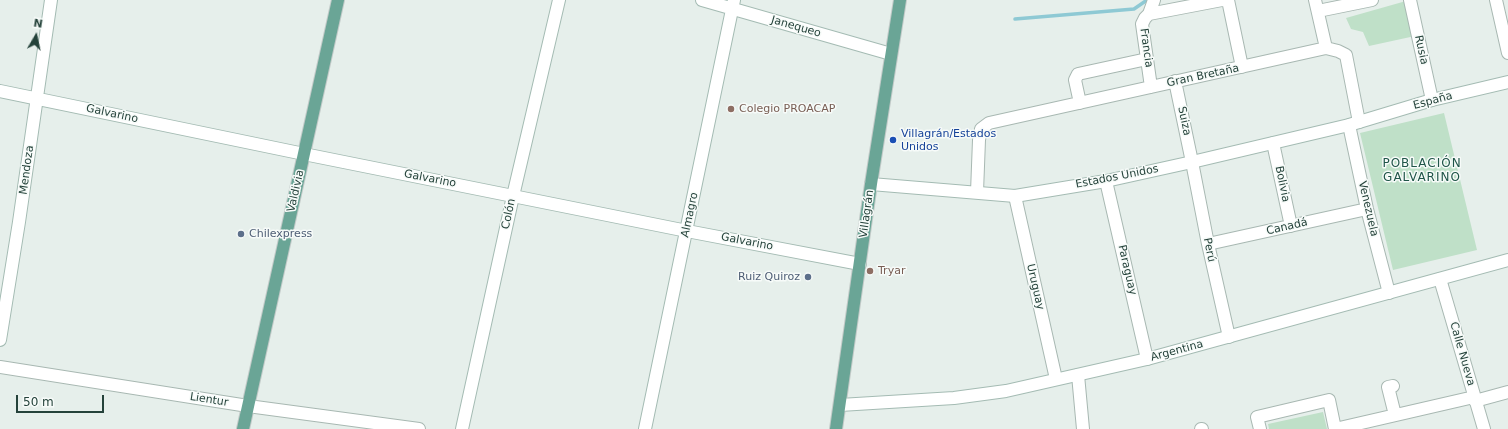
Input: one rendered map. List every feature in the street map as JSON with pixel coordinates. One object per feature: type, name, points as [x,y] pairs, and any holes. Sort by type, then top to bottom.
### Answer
[{"type":"main road","name":"Valdivia","points":[[243,429],[338,0]]},
{"type":"main road","name":"Villagrán","points":[[836,429],[871,184],[900,0]]},
{"type":"street","name":"Mendoza","points":[[0,340],[20,222],[51,0]]},
{"type":"street","name":"Colón","points":[[462,429],[558,0]]},
{"type":"street","name":"Janequeo","points":[[702,0],[733,4],[891,54]]},
{"type":"street","points":[[1149,14],[1154,0]]},
{"type":"street","name":"Francia","points":[[1151,87],[1142,24],[1145,18],[1149,14],[1222,0]]},
{"type":"street","points":[[1228,0],[1242,67]]},
{"type":"street","points":[[1326,48],[1317,6],[1372,0]]},
{"type":"street","name":"Rusia","points":[[1410,0],[1432,100]]},
{"type":"street","points":[[1496,0],[1508,53]]},
{"type":"street","name":"Almagro","points":[[644,429],[687,231],[733,4]]},
{"type":"street","name":"Gran Bretaña","points":[[977,192],[979,140],[981,129],[989,123],[1326,48]]},
{"type":"street","name":"Venezuela","points":[[1326,48],[1346,55],[1354,124],[1367,209],[1389,293]]},
{"type":"street","points":[[1080,103],[1075,80],[1078,74],[1148,59]]},
{"type":"street","name":"Suiza","points":[[1175,81],[1192,162]]},
{"type":"street","name":"España","points":[[1354,124],[1432,100],[1508,82]]},
{"type":"street","name":"Galvarino","points":[[0,91],[304,154],[687,231],[860,264]]},
{"type":"street","name":"Estados Unidos","points":[[871,184],[1015,196],[1106,181],[1354,124]]},
{"type":"street","name":"Bolivia","points":[[1273,143],[1291,226]]},
{"type":"street","name":"Perú","points":[[1192,162],[1208,244],[1229,337]]},
{"type":"street","name":"Paraguay","points":[[1106,181],[1147,359]]},
{"type":"street","name":"Uruguay","points":[[1015,196],[1056,379]]},
{"type":"street","name":"Canadá","points":[[1208,244],[1367,209]]},
{"type":"street","name":"Argentina","points":[[840,405],[981,395],[1078,375],[1147,359],[1508,260]]},
{"type":"street","name":"Calle Nueva","points":[[1440,279],[1484,429]]},
{"type":"street","name":"Lientur","points":[[0,366],[248,406],[419,429]]},
{"type":"street","points":[[1078,375],[1083,429]]},
{"type":"street","points":[[1393,386],[1388,387],[1395,415]]},
{"type":"street","points":[[1260,429],[1257,417],[1329,400],[1335,429],[1508,392]]},
{"type":"green space","points":[[1406,1],[1415,36],[1369,46],[1363,32],[1351,29],[1346,18]]},
{"type":"green space","points":[[1444,113],[1477,250],[1393,270],[1360,133]]},
{"type":"green space","points":[[1323,412],[1327,429],[1269,429],[1268,424]]},
{"type":"waterway","points":[[1015,19],[1134,9],[1147,0]]},
{"type":"place","name":"Colegio PROACAP","points":[[731,109]]},
{"type":"place","name":"Villagrán/Estados Unidos","points":[[893,140]]},
{"type":"place","name":"Chilexpress","points":[[241,234]]},
{"type":"place","name":"Tryar","points":[[870,271]]},
{"type":"place","name":"Ruiz Quiroz","points":[[808,277]]},
{"type":"district","name":"POBLACIÓN GALVARINO","points":[[1422,171]]}]
